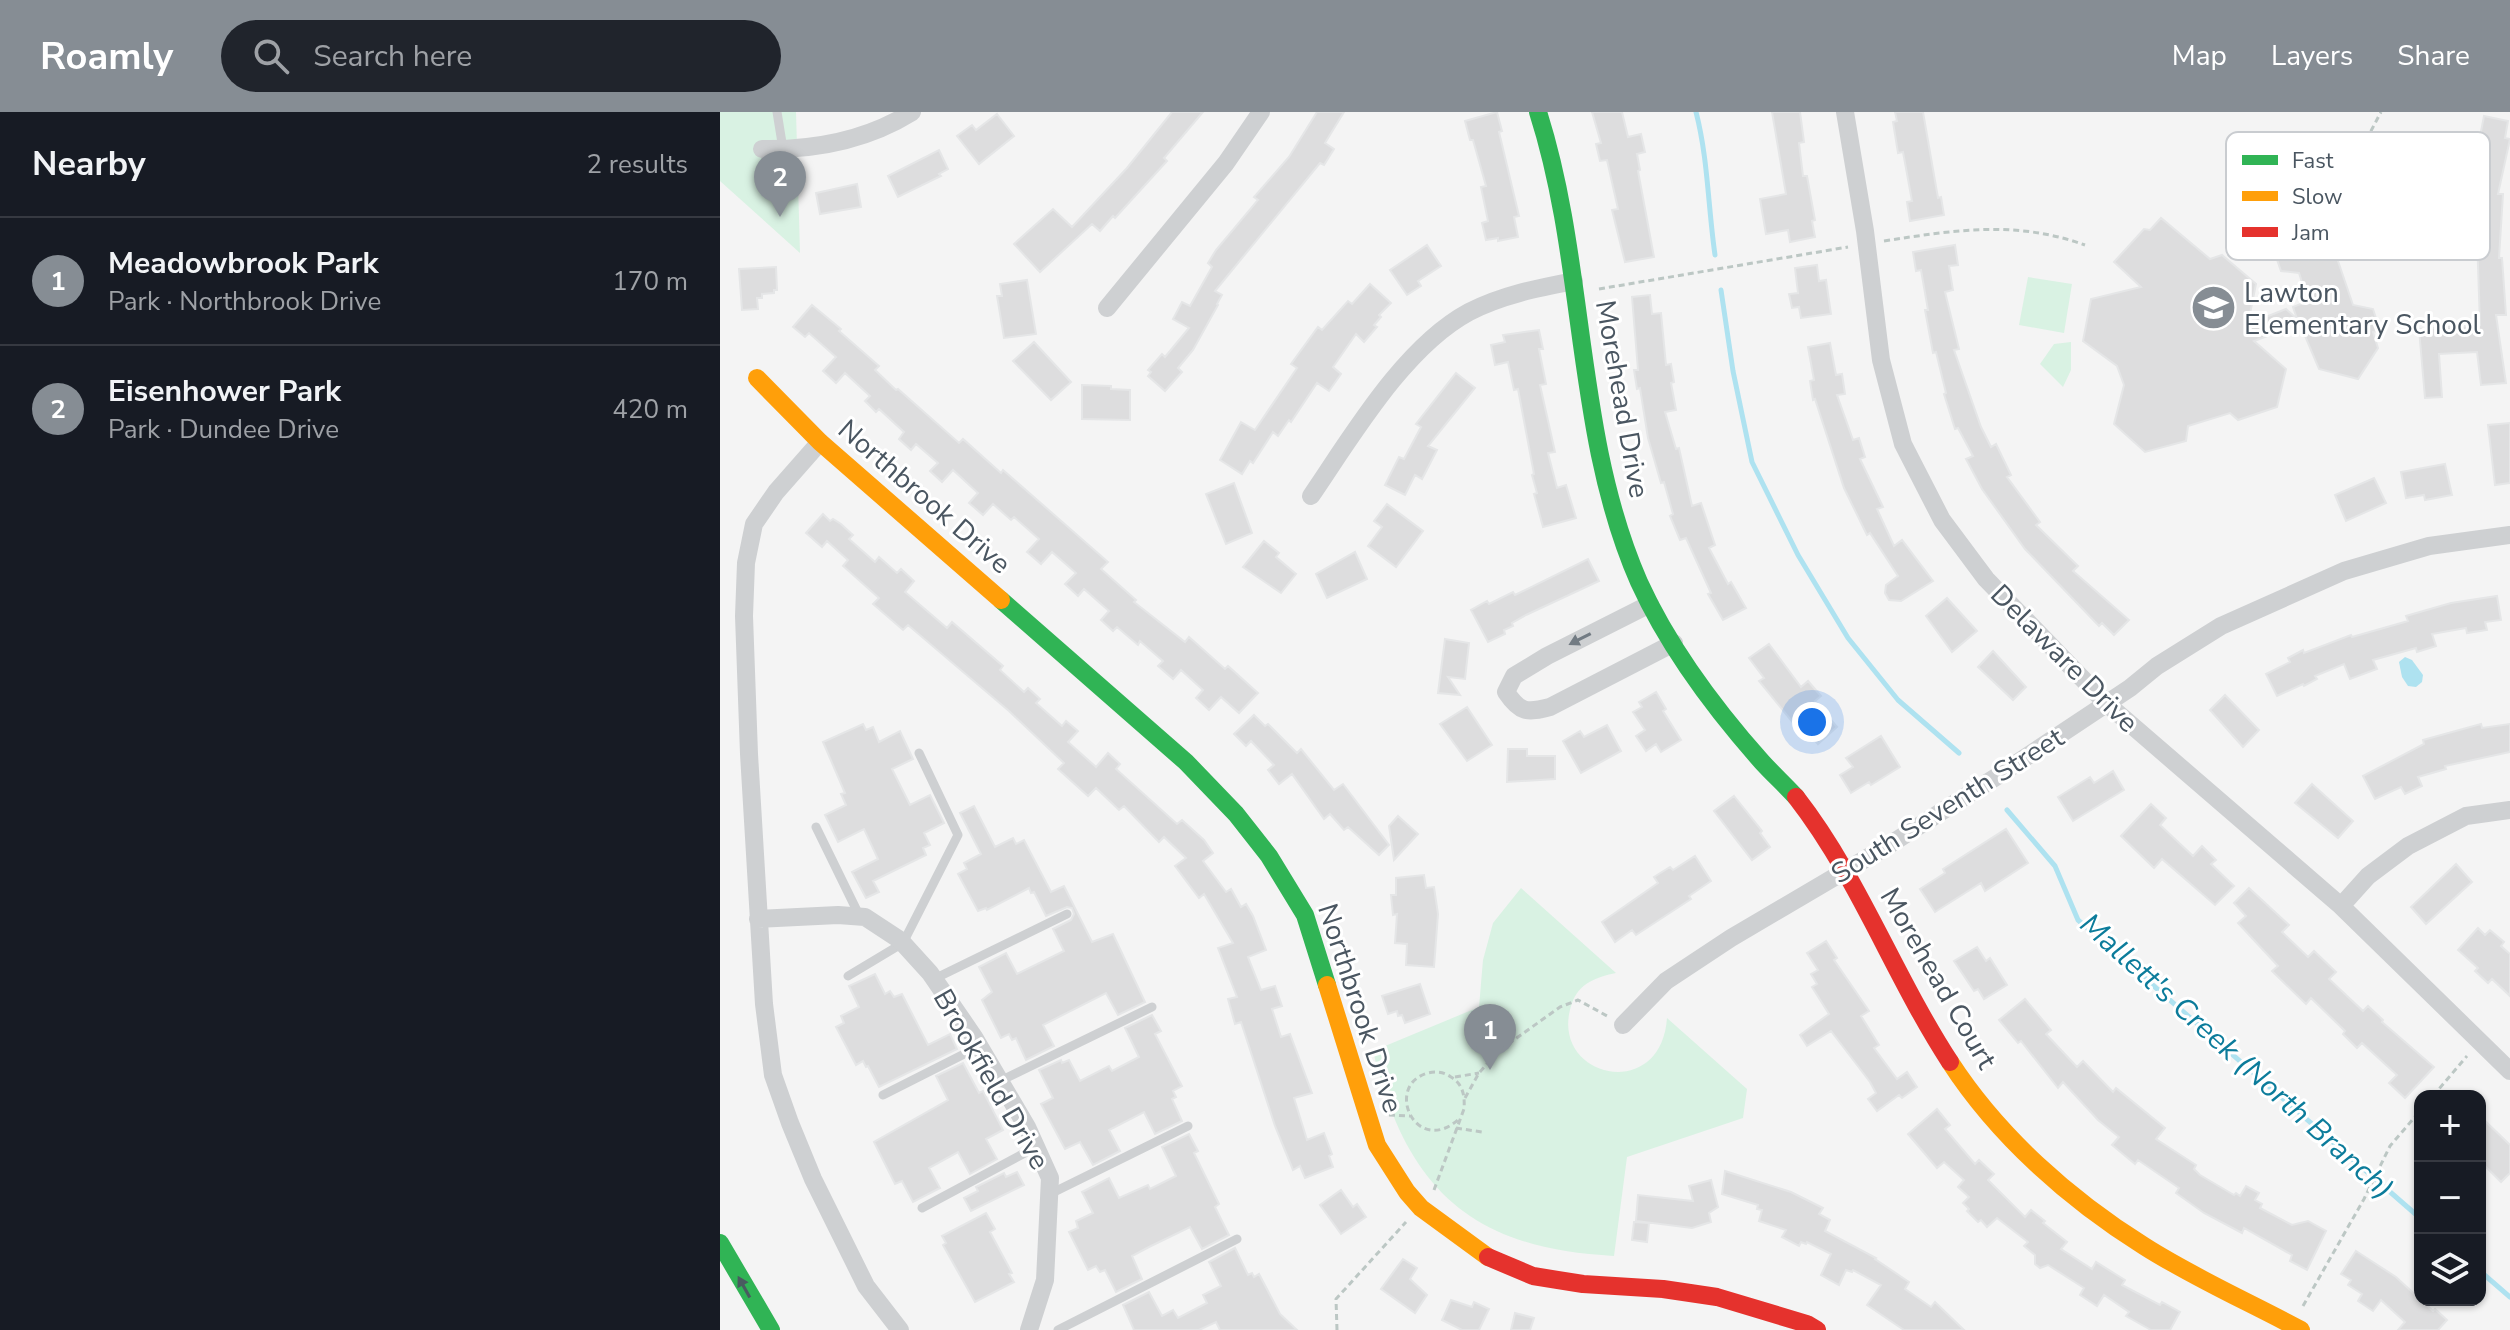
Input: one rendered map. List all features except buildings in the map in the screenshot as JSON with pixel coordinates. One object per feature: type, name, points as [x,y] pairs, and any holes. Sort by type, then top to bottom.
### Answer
[{"type":"main road","name":"Morehead Drive","points":[[1538,112],[1574,281],[1596,435],[1608,489],[1629,558],[1650,604],[1716,707],[1761,762],[1801,804],[1845,869]]},
{"type":"main road","name":"Northbrook Drive","points":[[757,378],[820,442],[1186,762],[1236,814],[1269,856],[1305,915],[1377,1145],[1421,1208],[1486,1256],[1533,1276],[1717,1297],[1807,1324],[1817,1330]]},
{"type":"main road","name":"Morehead Court","points":[[1845,869],[1900,978],[1964,1083],[2021,1148],[2087,1205],[2143,1246],[2301,1330]]},
{"type":"main road","points":[[720,1243],[771,1330]]},
{"type":"street","points":[[762,149],[845,140],[887,127],[912,112]]},
{"type":"street","points":[[1107,308],[1226,163],[1261,112]]},
{"type":"street","name":"Delaware Drive","points":[[1845,112],[1865,231],[1881,360],[1903,444],[1942,520],[1986,579],[2106,703],[2341,906],[2510,1071]]},
{"type":"street","points":[[1311,496],[1376,401],[1420,349],[1467,313],[1515,293],[1574,281]]},
{"type":"street","points":[[820,442],[776,492],[754,524],[746,563],[747,693],[764,1004],[773,1075],[813,1179],[866,1286],[900,1330]]},
{"type":"street","name":"South Seventh Street","points":[[1623,1025],[1666,981],[1996,777],[2157,666],[2221,626],[2344,571],[2429,546],[2510,535]]},
{"type":"street","points":[[1650,604],[1514,676],[1506,692],[1515,706],[1532,712],[1550,707],[1674,643]]},
{"type":"street","points":[[2341,906],[2368,876],[2408,846],[2466,816],[2510,810]]},
{"type":"street","name":"Brookfield Drive","points":[[758,919],[838,915],[865,917],[903,943],[934,979],[980,1046],[1050,1178],[1045,1280],[1029,1330]]},
{"type":"lane","points":[[777,112],[783,149]]},
{"type":"lane","points":[[848,976],[903,943],[958,835],[919,753]]},
{"type":"lane","points":[[816,827],[860,917]]},
{"type":"lane","points":[[934,979],[1067,914]]},
{"type":"lane","points":[[1000,1081],[1152,1007]]},
{"type":"lane","points":[[883,1095],[980,1046]]},
{"type":"lane","points":[[1050,1194],[1188,1126]]},
{"type":"lane","points":[[922,1208],[1036,1147]]},
{"type":"lane","points":[[1058,1330],[1237,1239]]},
{"type":"path","points":[[2370,132],[2381,112]]},
{"type":"path","points":[[1873,243],[2003,228],[2060,236],[2085,245]]},
{"type":"path","points":[[1592,290],[1855,246]]},
{"type":"path","points":[[1431,1198],[1464,1109],[1465,1098],[1479,1073],[1497,1052],[1560,1007],[1578,1000],[1623,1025]]},
{"type":"path","points":[[2438,1090],[2467,1056]]},
{"type":"path","points":[[1459,1119],[1439,1131],[1417,1125],[1406,1105],[1407,1093],[1421,1075],[1432,1072],[1454,1078],[1465,1098]]},
{"type":"path","points":[[1454,1078],[1479,1073]]},
{"type":"path","points":[[1389,1115],[1410,1116]]},
{"type":"path","points":[[2305,1302],[2364,1199],[2390,1146],[2414,1118]]},
{"type":"path","points":[[1456,1128],[1482,1132]]},
{"type":"path","points":[[1337,1330],[1336,1299],[1411,1216]]},
{"type":"green space","points":[[720,112],[796,112],[800,253],[720,181]]},
{"type":"green space","points":[[2028,277],[2072,284],[2064,333],[2019,325]]},
{"type":"green space","points":[[2071,342],[2071,370],[2063,387],[2040,364],[2054,344]]},
{"type":"green space","points":[[1521,888],[1616,973],[1590,982],[1579,990],[1572,1003],[1568,1028],[1575,1049],[1589,1063],[1608,1071],[1627,1071],[1646,1063],[1660,1045],[1667,1018],[1747,1089],[1743,1118],[1627,1157],[1614,1256],[1564,1251],[1521,1240],[1484,1224],[1453,1203],[1426,1175],[1405,1140],[1387,1099],[1373,1051],[1479,1007],[1483,960],[1493,923]]},
{"type":"water","points":[[2405,657],[2412,660],[2423,675],[2422,682],[2416,687],[2408,686],[2402,677],[2399,662]]},
{"type":"waterway","name":"Mallett's Creek (North Branch)","points":[[1696,112],[1715,255]]},
{"type":"waterway","name":"Mallett's Creek (North Branch)","points":[[1721,290],[1733,371],[1752,462],[1798,555],[1848,638],[1898,700],[1959,753]]},
{"type":"waterway","name":"Mallett's Creek (North Branch)","points":[[2007,810],[2055,866],[2078,920],[2414,1213]]},
{"type":"waterway","name":"Mallett's Creek (North Branch)","points":[[2486,1276],[2510,1297]]},
{"type":"traffic: fast","points":[[1538,112],[1554,170],[1565,229],[1591,409],[1603,468],[1618,526],[1639,582],[1678,654],[1710,699],[1762,762],[1796,797]]},
{"type":"traffic: fast","points":[[1001,600],[1186,762],[1236,814],[1269,856],[1305,915],[1327,985]]},
{"type":"traffic: fast","points":[[720,1243],[771,1330]]},
{"type":"traffic: slow","points":[[757,378],[820,442],[1001,600]]},
{"type":"traffic: slow","points":[[1327,985],[1377,1145],[1421,1208],[1488,1257]]},
{"type":"traffic: slow","points":[[1950,1062],[2013,1140],[2089,1208],[2163,1258],[2301,1330]]},
{"type":"traffic: jam","points":[[1796,797],[1839,860],[1950,1062]]},
{"type":"traffic: jam","points":[[1488,1257],[1533,1276],[1717,1297],[1807,1324],[1817,1330]]},
{"type":"place","name":"Eisenhower Park","points":[[780,217]]},
{"type":"place","name":"Lawton Elementary School","points":[[2213,308]]},
{"type":"place","name":"Meadowbrook Park","points":[[1490,1070]]}]
